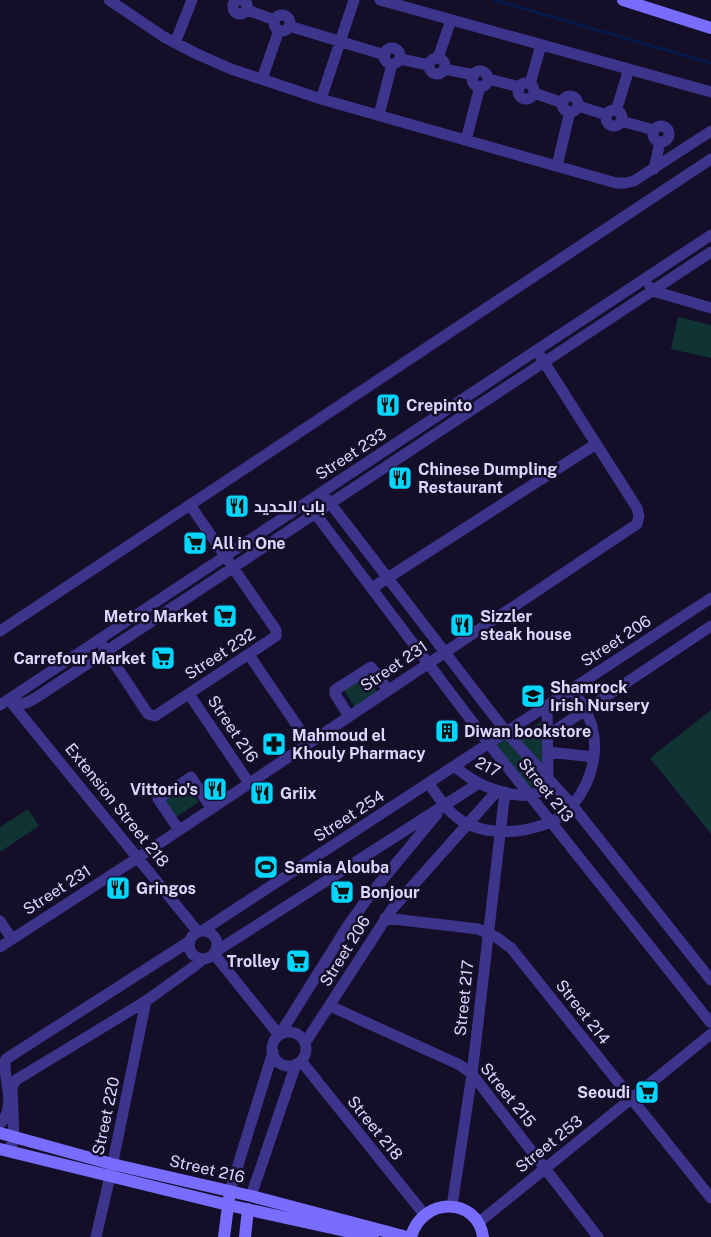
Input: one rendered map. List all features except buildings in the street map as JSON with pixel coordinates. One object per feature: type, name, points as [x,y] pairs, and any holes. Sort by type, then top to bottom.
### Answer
[{"type":"main road","points":[[623,0],[711,28]]},
{"type":"main road","name":"Street 216","points":[[0,1133],[14,1136],[111,1170],[228,1205],[373,1237]]},
{"type":"main road","name":"Street 216","points":[[3,1150],[230,1191],[407,1237]]},
{"type":"main road","points":[[224,1237],[230,1191]]},
{"type":"main road","points":[[411,1237],[417,1221],[432,1209],[442,1206],[452,1206],[466,1212],[478,1223],[484,1237]]},
{"type":"main road","points":[[244,1237],[248,1209]]},
{"type":"street","points":[[109,0],[175,43],[231,69],[321,99],[616,183],[634,181],[711,131]]},
{"type":"street","points":[[175,43],[192,0]]},
{"type":"street","points":[[321,99],[354,0]]},
{"type":"street","points":[[380,0],[711,92]]},
{"type":"street","points":[[239,2],[281,25],[340,41],[392,59],[437,64],[474,75],[482,71],[486,74],[484,83],[466,140]]},
{"type":"street","points":[[437,64],[451,20]]},
{"type":"street","points":[[262,79],[281,25]]},
{"type":"street","points":[[528,88],[541,45]]},
{"type":"street","points":[[379,116],[392,59]]},
{"type":"street","points":[[615,116],[629,69]]},
{"type":"street","points":[[484,83],[528,88],[570,107],[615,116],[654,130],[660,126],[665,127],[668,131],[654,169]]},
{"type":"street","points":[[557,166],[570,107]]},
{"type":"street","points":[[664,139],[690,145]]},
{"type":"street","points":[[0,631],[711,159]]},
{"type":"street","name":"Street 233","points":[[4,702],[711,235]]},
{"type":"street","name":"Street 233","points":[[4,702],[19,705],[26,704],[711,252]]},
{"type":"street","points":[[645,280],[653,291],[711,308]]},
{"type":"street","name":"Street 231","points":[[0,947],[179,830],[636,524],[639,516],[637,508],[537,351]]},
{"type":"street","points":[[372,588],[596,444]]},
{"type":"street","name":"Street 213","points":[[323,492],[507,733],[572,805],[711,980]]},
{"type":"street","name":"Street 213","points":[[307,503],[528,795],[711,1021]]},
{"type":"street","name":"Street 232","points":[[99,640],[150,715],[157,715],[275,638],[277,631],[190,505]]},
{"type":"street","name":"Street 206","points":[[489,744],[711,598]]},
{"type":"street","points":[[548,735],[711,626]]},
{"type":"street","points":[[249,655],[309,742]]},
{"type":"street","points":[[349,716],[334,694],[335,690],[371,667],[388,690]]},
{"type":"street","points":[[429,784],[444,805],[455,816],[468,824],[484,829],[500,832],[534,828],[551,822],[565,813],[583,790],[590,774],[594,757],[593,733],[586,710],[572,689]]},
{"type":"street","name":"Street 216","points":[[189,694],[249,783]]},
{"type":"street","name":"Extension Street 218","points":[[4,702],[200,931]]},
{"type":"street","points":[[528,795],[544,789],[548,778],[547,706]]},
{"type":"street","name":"Street 254","points":[[200,931],[489,744]]},
{"type":"street","points":[[548,752],[594,757]]},
{"type":"street","name":"217","points":[[455,766],[478,783],[501,792],[528,795]]},
{"type":"street","points":[[179,830],[158,799],[182,782],[190,777],[211,808]]},
{"type":"street","points":[[3,1150],[13,1143],[12,1087],[14,1082],[146,1001],[203,959],[478,783]]},
{"type":"street","name":"Street 206","points":[[305,1043],[385,918],[468,824],[501,792]]},
{"type":"street","name":"Street 217","points":[[452,1206],[472,1074],[500,832],[501,792]]},
{"type":"street","name":"Street 206","points":[[280,1035],[347,927],[369,896],[444,805]]},
{"type":"street","name":"Street 214","points":[[385,918],[478,929],[504,942],[518,955],[630,1099],[711,1198]]},
{"type":"street","points":[[0,921],[12,939]]},
{"type":"street","points":[[0,1124],[6,1117],[7,1108],[3,1066],[6,1058],[190,941],[194,934],[200,931],[209,932],[215,937],[217,944],[215,953]]},
{"type":"street","points":[[190,941],[192,953],[203,959]]},
{"type":"street","points":[[215,953],[280,1035]]},
{"type":"street","name":"Street 220","points":[[96,1237],[146,1001]]},
{"type":"street","name":"Street 215","points":[[330,1006],[460,1065],[472,1074],[598,1237]]},
{"type":"street","points":[[230,1191],[273,1052],[274,1042],[280,1035],[286,1032],[297,1034],[305,1043],[306,1052],[298,1063],[252,1196]]},
{"type":"street","name":"Street 253","points":[[478,1223],[711,1034]]},
{"type":"street","points":[[273,1052],[274,1056],[281,1063],[286,1065],[298,1063]]},
{"type":"street","name":"Street 218","points":[[298,1063],[424,1214]]},
{"type":"green space","points":[[678,317],[711,325],[711,358],[671,349]]},
{"type":"green space","points":[[365,673],[378,693],[355,708],[343,688]]},
{"type":"green space","points":[[711,710],[711,834],[650,758]]},
{"type":"green space","points":[[540,722],[542,723],[545,771],[517,737]]},
{"type":"green space","points":[[507,737],[545,779],[544,784],[529,792],[495,746]]},
{"type":"green space","points":[[186,783],[199,802],[176,817],[163,798]]},
{"type":"green space","points":[[28,809],[39,826],[0,852],[0,827]]},
{"type":"waterway","points":[[494,0],[711,63]]},
{"type":"place","name":"Crepinto","points":[[388,405]]},
{"type":"place","name":"Chinese Dumpling Restaurant","points":[[400,478]]},
{"type":"place","name":"باب الحديد","points":[[237,506]]},
{"type":"place","name":"All in One","points":[[195,543]]},
{"type":"place","name":"Metro Market","points":[[225,616]]},
{"type":"place","name":"Sizzler steak house","points":[[462,625]]},
{"type":"place","name":"Carrefour Market","points":[[163,658]]},
{"type":"place","name":"Shamrock Irish Nursery","points":[[533,696]]},
{"type":"place","name":"Diwan bookstore","points":[[447,731]]},
{"type":"place","name":"Mahmoud el Khouly Pharmacy","points":[[274,744]]},
{"type":"place","name":"Vittorio's","points":[[215,789]]},
{"type":"place","name":"Griix","points":[[262,793]]},
{"type":"place","name":"Samia Alouba","points":[[266,867]]},
{"type":"place","name":"Gringos","points":[[118,888]]},
{"type":"place","name":"Bonjour","points":[[342,892]]},
{"type":"place","name":"Trolley","points":[[298,961]]},
{"type":"place","name":"Seoudi","points":[[647,1092]]}]
